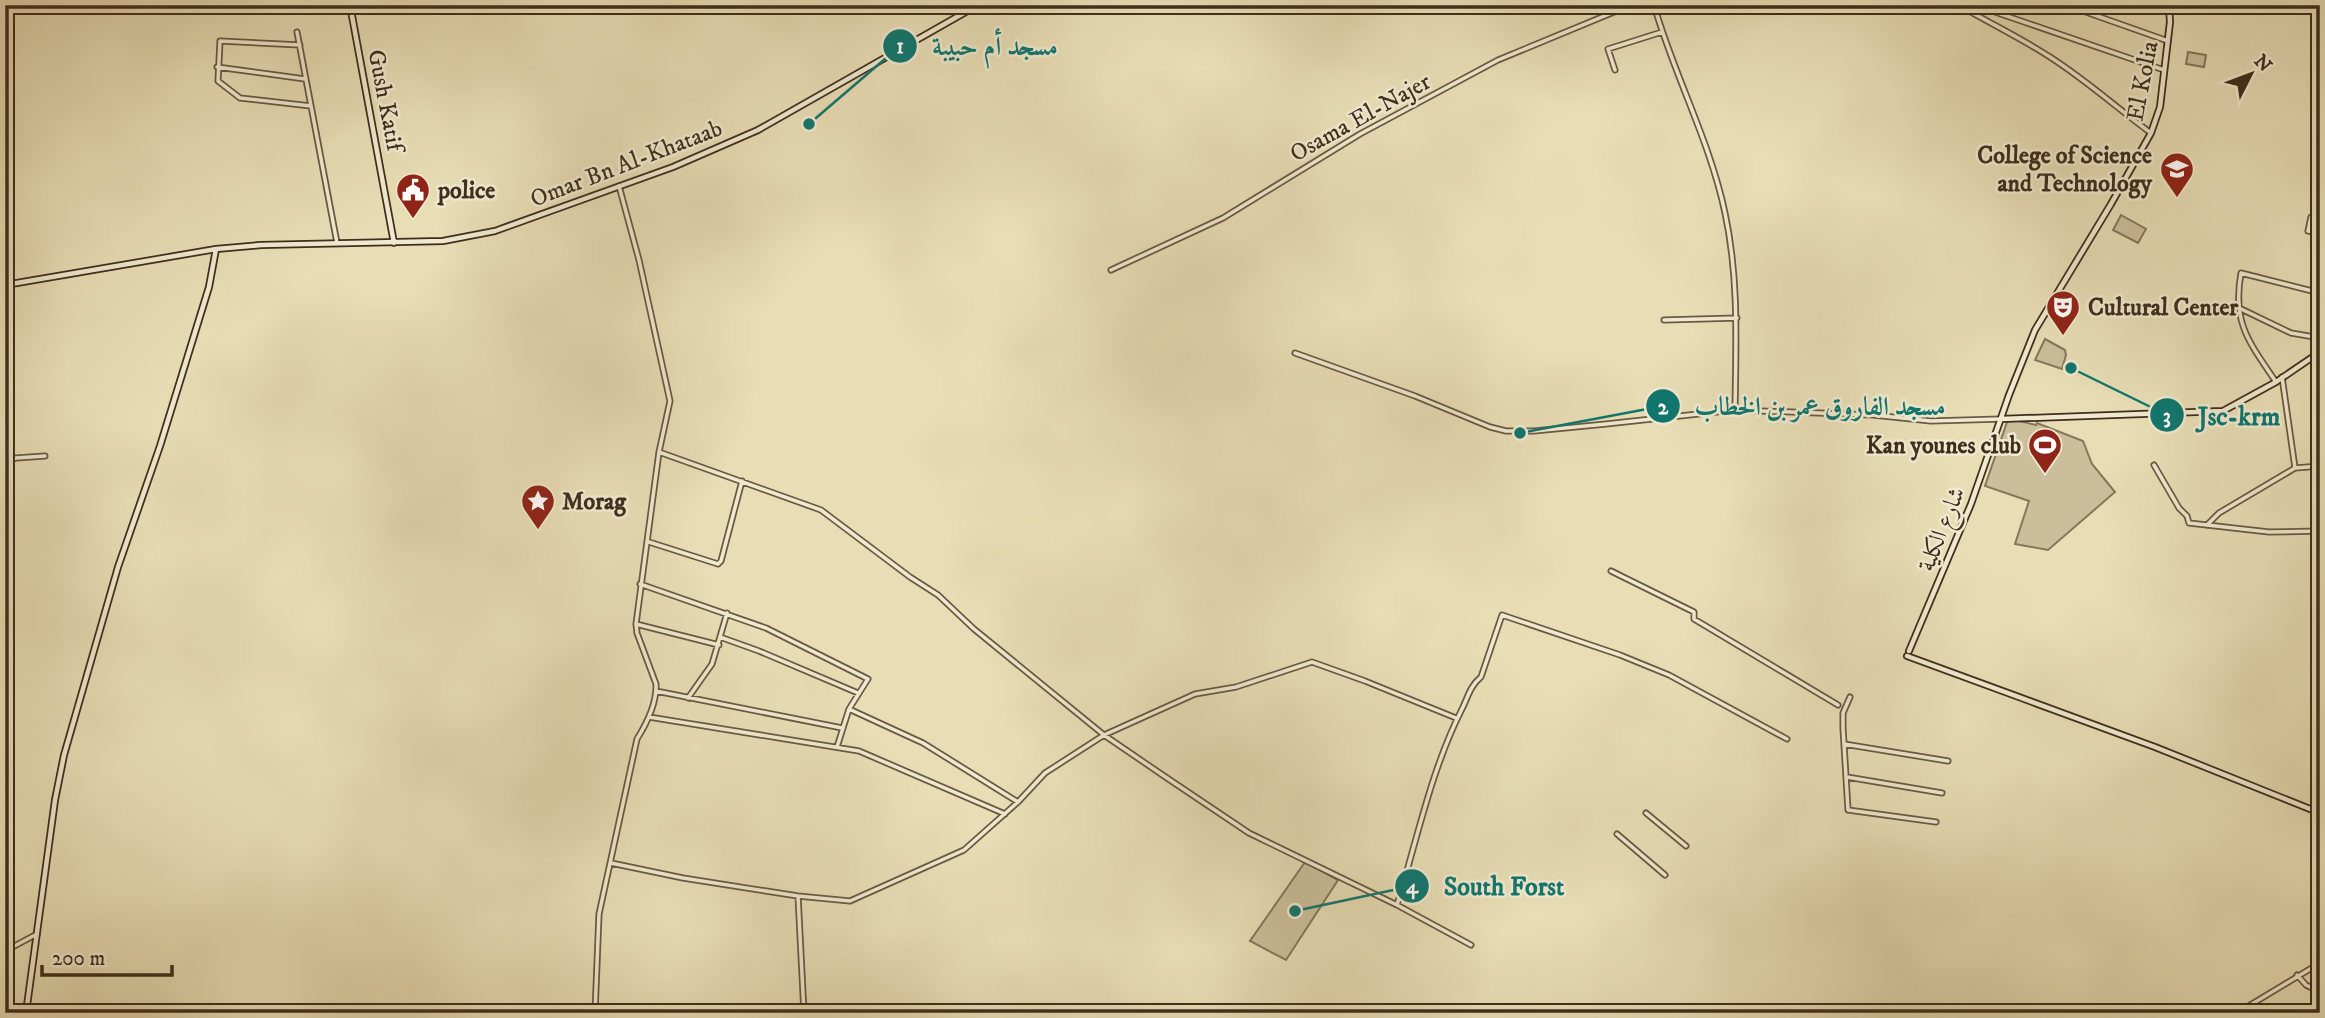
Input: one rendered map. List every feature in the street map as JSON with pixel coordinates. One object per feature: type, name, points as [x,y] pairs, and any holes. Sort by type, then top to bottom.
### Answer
[{"type":"main road","name":"Gush Katif","points":[[350,5],[394,243]]},
{"type":"main road","name":"Omar Bn Al-Khataab","points":[[5,285],[216,249],[261,245],[443,241],[495,231],[727,145],[772,124],[978,5]]},
{"type":"main road","name":"El Kolia","points":[[2001,419],[2035,330],[2151,133],[2160,107],[2170,22],[2169,5]]},
{"type":"main road","points":[[26,1013],[55,800],[64,755],[118,567],[160,446],[209,287],[216,249]]},
{"type":"main road","points":[[2001,419],[2223,411],[2276,382],[2320,352]]},
{"type":"main road","name":"شارع الكلية","points":[[2001,419],[1970,504],[1908,653],[2320,813]]},
{"type":"street","points":[[5,29],[11,5]]},
{"type":"street","name":"Osama El-Najer","points":[[1111,270],[1223,218],[1360,134],[1498,60],[1631,5]]},
{"type":"street","points":[[1654,5],[1725,210],[1735,266],[1735,410]]},
{"type":"street","points":[[1960,5],[2049,56],[2093,86],[2105,99],[2151,133]]},
{"type":"street","points":[[1974,14],[1979,5]]},
{"type":"street","points":[[2066,5],[2168,41]]},
{"type":"street","points":[[1992,11],[2164,70]]},
{"type":"street","points":[[298,32],[337,243]]},
{"type":"street","points":[[1615,70],[1608,49],[1662,32]]},
{"type":"street","points":[[300,45],[220,41],[218,81],[240,98],[311,106]]},
{"type":"street","points":[[217,67],[306,79]]},
{"type":"street","points":[[595,1013],[599,914],[637,739],[649,717],[656,691],[636,624],[659,452],[670,401],[642,273],[619,186]]},
{"type":"street","points":[[2311,217],[2308,231],[2320,233]]},
{"type":"street","points":[[2276,382],[2248,341],[2237,307],[2241,273],[2320,293]]},
{"type":"street","points":[[2237,307],[2291,332],[2320,338]]},
{"type":"street","points":[[1664,320],[1737,318]]},
{"type":"street","points":[[1295,353],[1490,427],[1506,430],[1534,431],[1735,410],[1873,415],[1931,421],[2001,419]]},
{"type":"street","points":[[2282,377],[2295,468]]},
{"type":"street","points":[[659,452],[821,510],[938,595],[974,629],[1104,735],[1249,833],[1397,905],[1471,945]]},
{"type":"street","points":[[5,461],[16,457],[46,456]]},
{"type":"street","points":[[2154,465],[2189,523],[2269,532],[2320,531]]},
{"type":"street","points":[[2207,524],[2219,513],[2295,468],[2320,466]]},
{"type":"street","points":[[648,542],[718,564],[742,481]]},
{"type":"street","points":[[1611,571],[1695,612],[1694,619],[1838,705]]},
{"type":"street","points":[[640,584],[775,632],[868,679],[849,709],[837,747]]},
{"type":"street","points":[[688,698],[712,664],[727,613]]},
{"type":"street","points":[[1397,905],[1426,804],[1456,718],[1472,684],[1481,677],[1502,615],[1609,651],[1669,675],[1787,739]]},
{"type":"street","points":[[636,624],[719,645]]},
{"type":"street","points":[[720,637],[858,694]]},
{"type":"street","points":[[611,863],[683,878],[798,896],[850,901],[964,850],[1018,802],[1045,773],[1104,735],[1195,694],[1236,687],[1312,662],[1456,718]]},
{"type":"street","points":[[656,691],[842,728]]},
{"type":"street","points":[[1850,697],[1843,713],[1848,810],[1936,822]]},
{"type":"street","points":[[849,709],[923,743],[1018,802]]},
{"type":"street","points":[[649,717],[859,751],[1005,814]]},
{"type":"street","points":[[1844,744],[1948,761]]},
{"type":"street","points":[[1847,777],[1942,793]]},
{"type":"street","points":[[1646,813],[1686,846]]},
{"type":"street","points":[[1617,834],[1665,875]]},
{"type":"street","points":[[798,896],[804,1013]]},
{"type":"street","points":[[5,951],[37,934]]},
{"type":"street","points":[[2242,1012],[2320,963]]},
{"type":"street","points":[[2297,975],[2303,983],[2320,992]]},
{"type":"shaded area","points":[[2188,52],[2206,55],[2204,67],[2186,64]]},
{"type":"shaded area","points":[[2121,215],[2146,229],[2138,243],[2113,230]]},
{"type":"shaded area","points":[[2045,339],[2065,350],[2062,369],[2035,360]]},
{"type":"shaded area","name":"Kan younes club","points":[[2011,419],[2036,425],[2037,423],[2083,441],[2092,464],[2115,492],[2048,550],[2015,544],[2029,501],[1985,486],[2007,422]]},
{"type":"shaded area","points":[[1305,862],[1338,880],[1286,960],[1250,941]]},
{"type":"place","name":"مسجد أم حبيبة","points":[[809,124]]},
{"type":"place","name":"College of Science and Technology","points":[[2177,199]]},
{"type":"place","name":"police","points":[[413,220]]},
{"type":"place","name":"Cultural Center","points":[[2063,337]]},
{"type":"place","name":"Jsc-krm","points":[[2071,368]]},
{"type":"place","name":"مسجد الفاروق عمر بن الخطاب","points":[[1520,433]]},
{"type":"place","name":"Kan younes club","points":[[2045,475]]},
{"type":"place","name":"Morag","points":[[538,531]]},
{"type":"place","name":"South Forst","points":[[1295,911]]}]
